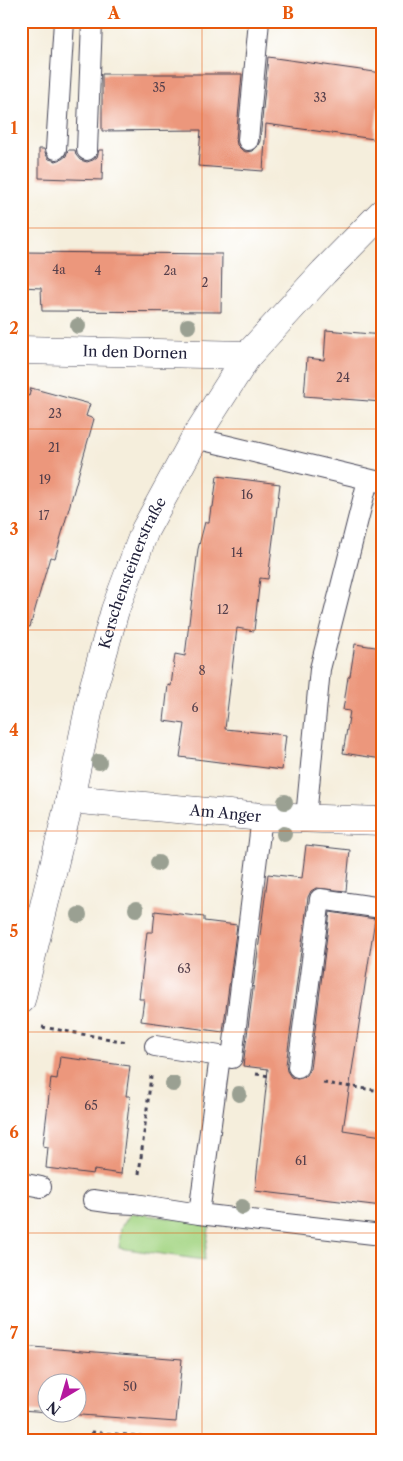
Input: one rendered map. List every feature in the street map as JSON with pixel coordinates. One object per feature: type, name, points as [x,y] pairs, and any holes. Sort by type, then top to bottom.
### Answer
[{"type":"street","name":"Kerschensteinerstraße","points":[[21,1000],[35,973],[94,689],[115,610],[145,530],[195,438],[248,355],[324,272],[382,213]]},
{"type":"street","name":"In den Dornen","points":[[21,350],[248,355]]},
{"type":"street","name":"Am Anger","points":[[70,799],[262,816],[382,821]]},
{"type":"lane","points":[[56,149],[64,21]]},
{"type":"lane","points":[[87,150],[92,21]]},
{"type":"lane","points":[[248,140],[259,21]]},
{"type":"lane","points":[[195,438],[375,481],[320,669],[306,818]]},
{"type":"lane","points":[[155,1046],[232,1058],[262,816]]},
{"type":"lane","points":[[298,1067],[320,899],[382,908]]},
{"type":"lane","points":[[199,1214],[220,1056]]},
{"type":"lane","points":[[21,1182],[42,1187]]},
{"type":"lane","points":[[93,1200],[382,1235]]},
{"type":"path","points":[[40,1027],[155,1046],[136,1204]]},
{"type":"path","points":[[91,1432],[184,1440]]},
{"type":"green space","points":[[131,1213],[210,1223],[204,1260],[119,1248],[121,1227]]},
{"type":"building","points":[[268,57],[382,73],[382,108],[378,107],[374,139],[266,124],[263,171],[198,166],[201,130],[102,131],[102,74],[242,74],[236,139],[237,145],[242,150],[246,152],[252,151],[260,141]]},
{"type":"building","points":[[39,149],[44,149],[49,159],[56,161],[66,156],[68,150],[75,150],[80,160],[87,162],[97,157],[99,150],[103,150],[102,180],[39,178]]},
{"type":"building","points":[[21,252],[222,254],[221,312],[42,311],[41,288],[21,287]]},
{"type":"building","points":[[326,330],[382,335],[382,402],[304,396],[307,358],[324,360]]},
{"type":"building","points":[[31,388],[90,404],[86,416],[94,419],[55,558],[50,557],[30,627],[21,626],[21,411],[26,395],[29,396]]},
{"type":"building","points":[[217,476],[280,484],[268,579],[260,578],[254,631],[237,628],[225,729],[286,735],[282,770],[180,757],[185,724],[164,721],[168,685],[171,686],[175,654],[185,656],[198,549],[205,522],[209,522],[211,507],[213,507]]},
{"type":"building","points":[[355,644],[382,648],[382,759],[343,753],[350,711],[343,710]]},
{"type":"building","points":[[306,845],[350,850],[346,891],[316,888],[311,891],[308,897],[286,1065],[287,1071],[291,1077],[297,1079],[307,1075],[310,1069],[330,912],[375,919],[343,1130],[382,1136],[382,1206],[255,1191],[268,1069],[243,1066],[268,874],[302,878]]},
{"type":"building","points":[[155,911],[204,917],[204,921],[237,925],[223,1032],[141,1021],[144,999],[139,999],[147,932],[153,932]]},
{"type":"building","points":[[60,1057],[130,1066],[126,1096],[130,1096],[121,1174],[94,1170],[93,1174],[46,1168],[48,1147],[43,1146],[51,1078],[57,1079]]},
{"type":"building","points":[[21,1346],[182,1359],[176,1422],[88,1416],[88,1374],[38,1374],[38,1411],[21,1410]]}]
